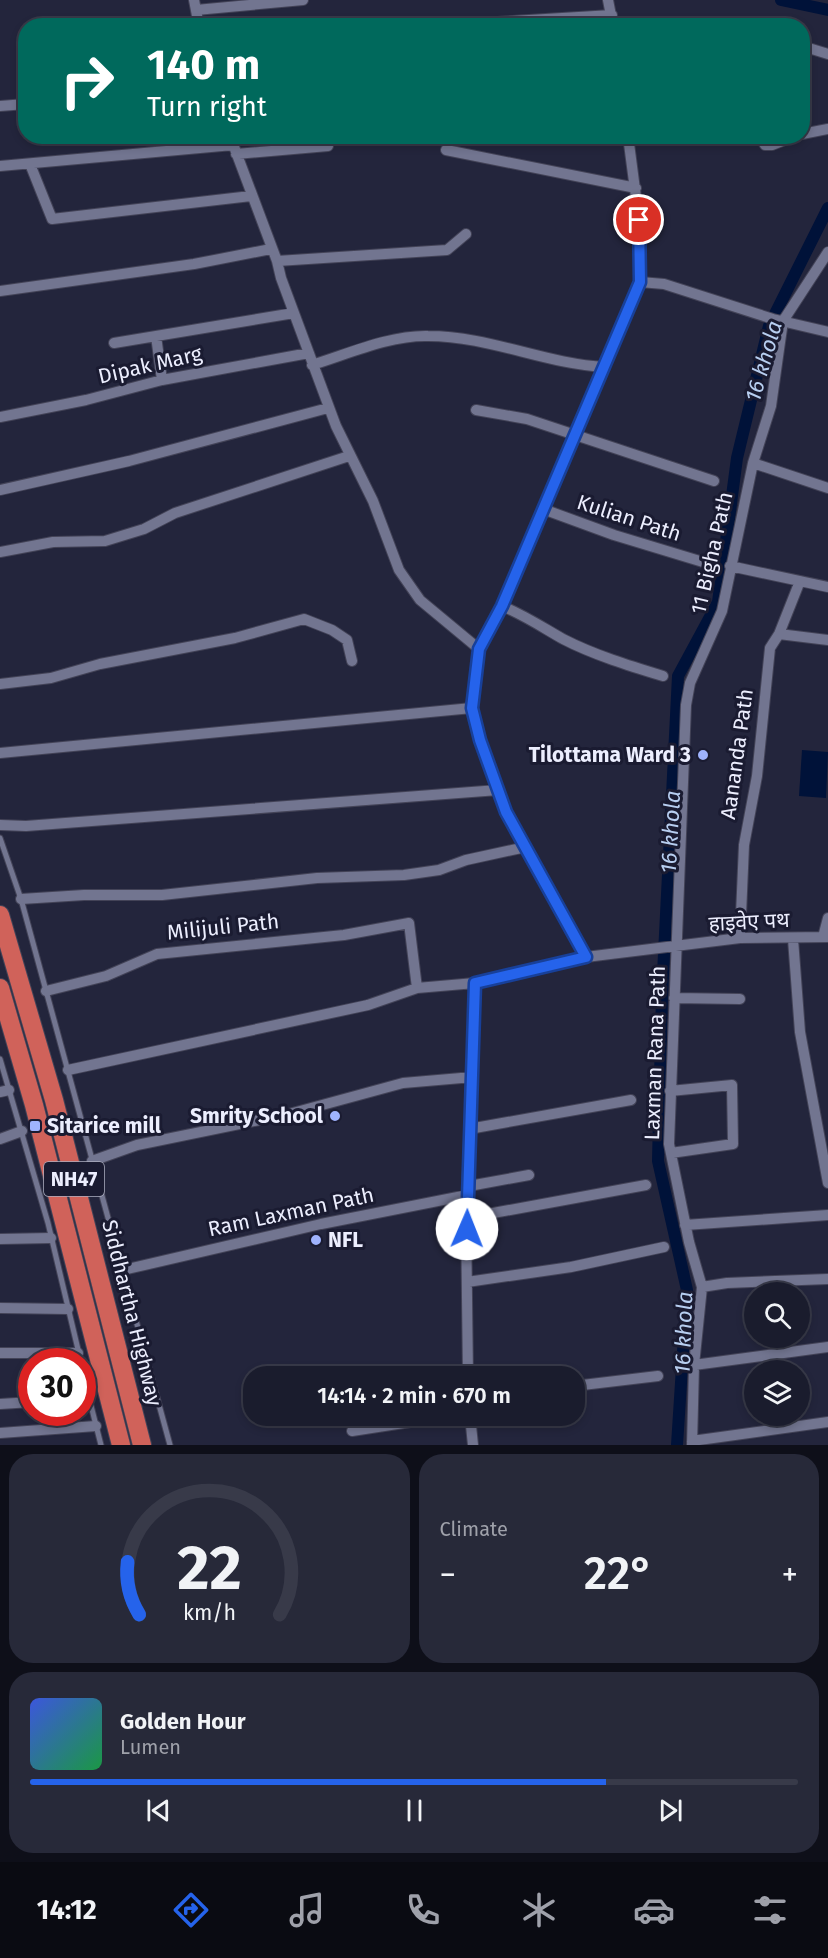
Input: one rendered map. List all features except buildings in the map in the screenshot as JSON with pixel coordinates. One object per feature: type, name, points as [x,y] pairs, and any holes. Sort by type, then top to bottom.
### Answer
[{"type":"highway","name":"Siddhartha Highway","points":[[0,915],[54,1100],[142,1445]]},
{"type":"highway","name":"Siddhartha Highway","points":[[0,988],[34,1104],[121,1445]]},
{"type":"street","points":[[195,5],[303,0]]},
{"type":"street","points":[[608,0],[612,18]]},
{"type":"street","points":[[810,48],[828,54]]},
{"type":"street","points":[[0,106],[18,105]]},
{"type":"street","points":[[810,132],[828,129]]},
{"type":"street","points":[[586,957],[506,812],[480,740],[472,708],[479,649],[502,606],[640,282],[636,188],[629,144]]},
{"type":"street","points":[[233,145],[271,249],[278,261],[328,408],[349,456],[373,501],[399,570],[420,600],[479,649]]},
{"type":"street","points":[[0,166],[233,145],[328,146]]},
{"type":"street","points":[[446,150],[636,188]]},
{"type":"street","points":[[30,164],[52,219],[251,196]]},
{"type":"street","points":[[278,261],[447,250],[466,234]]},
{"type":"street","points":[[0,291],[194,264],[271,249]]},
{"type":"street","name":"11 Bigha Path","points":[[675,947],[686,705],[690,683],[722,611],[753,463],[771,406],[778,320],[828,252]]},
{"type":"street","points":[[640,282],[664,284],[778,320],[828,332]]},
{"type":"street","points":[[114,343],[294,313]]},
{"type":"street","points":[[156,336],[162,381]]},
{"type":"street","points":[[312,365],[368,348],[426,336],[474,339],[576,366],[605,367]]},
{"type":"street","name":"Dipak Marg","points":[[0,417],[86,400],[162,381],[309,353]]},
{"type":"street","points":[[0,490],[129,461],[328,408]]},
{"type":"street","points":[[476,410],[527,419],[575,433],[636,456],[714,481]]},
{"type":"street","points":[[0,552],[53,542],[105,541],[144,529],[175,513],[349,456]]},
{"type":"street","points":[[753,463],[828,488]]},
{"type":"street","name":"Kulian Path","points":[[543,508],[624,538],[703,562]]},
{"type":"street","points":[[730,566],[828,587]]},
{"type":"street","name":"Aananda Path","points":[[740,938],[744,845],[756,776],[770,648],[779,634],[800,581]]},
{"type":"street","points":[[502,606],[530,618],[564,639],[629,666],[663,676]]},
{"type":"street","points":[[0,684],[51,678],[100,664],[235,638],[304,619],[332,630],[347,640],[352,661]]},
{"type":"street","points":[[779,634],[828,640]]},
{"type":"street","points":[[0,753],[472,708]]},
{"type":"street","points":[[0,825],[26,826],[498,790]]},
{"type":"street","points":[[21,899],[84,895],[162,895],[317,878],[404,875],[439,870],[466,860],[526,847]]},
{"type":"street","points":[[826,937],[828,918]]},
{"type":"street","name":"Milijuli Path","points":[[46,991],[106,976],[157,954],[344,935],[409,923],[417,988]]},
{"type":"street","name":"हाइवेए पथ","points":[[68,1070],[368,1005],[417,988],[475,983],[586,957],[740,938],[826,937]]},
{"type":"street","points":[[793,939],[800,1032],[828,1183]]},
{"type":"street","name":"Laxman Rana Path","points":[[675,947],[670,1153],[685,1226],[702,1287],[693,1365],[692,1443]]},
{"type":"street","points":[[468,1366],[466,1218],[469,1190],[475,983]]},
{"type":"street","points":[[674,998],[740,999]]},
{"type":"street","points":[[92,1161],[137,1144],[289,1114],[395,1085],[473,1077]]},
{"type":"street","points":[[670,1091],[732,1085],[733,1144],[670,1153]]},
{"type":"street","points":[[469,1130],[631,1100]]},
{"type":"street","points":[[0,1139],[22,1131]]},
{"type":"street","name":"Ram Laxman Path","points":[[123,1270],[469,1190],[528,1174]]},
{"type":"street","points":[[466,1218],[646,1185]]},
{"type":"street","points":[[685,1226],[828,1215]]},
{"type":"street","points":[[0,1239],[51,1238]]},
{"type":"street","points":[[467,1282],[571,1267],[664,1247]]},
{"type":"street","points":[[702,1287],[727,1283],[828,1280]]},
{"type":"street","points":[[0,1308],[68,1309]]},
{"type":"street","points":[[693,1365],[828,1347]]},
{"type":"street","points":[[0,1353],[18,1354]]},
{"type":"street","points":[[585,1385],[658,1376]]},
{"type":"street","points":[[0,1404],[18,1403]]},
{"type":"street","points":[[692,1443],[828,1422]]},
{"type":"street","points":[[0,1433],[96,1426]]},
{"type":"street","points":[[352,1431],[384,1426]]},
{"type":"street","points":[[471,1426],[473,1445]]},
{"type":"lane","points":[[0,838],[21,899],[170,1445]]},
{"type":"lane","points":[[0,1059],[4,1091],[22,1131],[78,1348]]},
{"type":"lane","points":[[96,1426],[101,1445]]},
{"type":"water","points":[[802,750],[828,752],[826,798],[799,796]]},
{"type":"waterway","name":"16 khola","points":[[781,0],[828,10]]},
{"type":"waterway","name":"16 khola","points":[[677,1445],[687,1290],[658,1161],[662,994],[678,676],[718,602],[737,458],[769,326],[828,208]]},
{"type":"place","name":"Tilottama Ward 3","points":[[703,755]]},
{"type":"place","name":"Smrity School","points":[[335,1116]]},
{"type":"place","name":"Sitarice mill","points":[[35,1126]]},
{"type":"place","name":"NFL","points":[[316,1240]]},
{"type":"route","points":[[467,1229],[475,983],[586,957],[506,812],[480,740],[472,708],[479,649],[502,606],[640,282],[639,220]]}]
